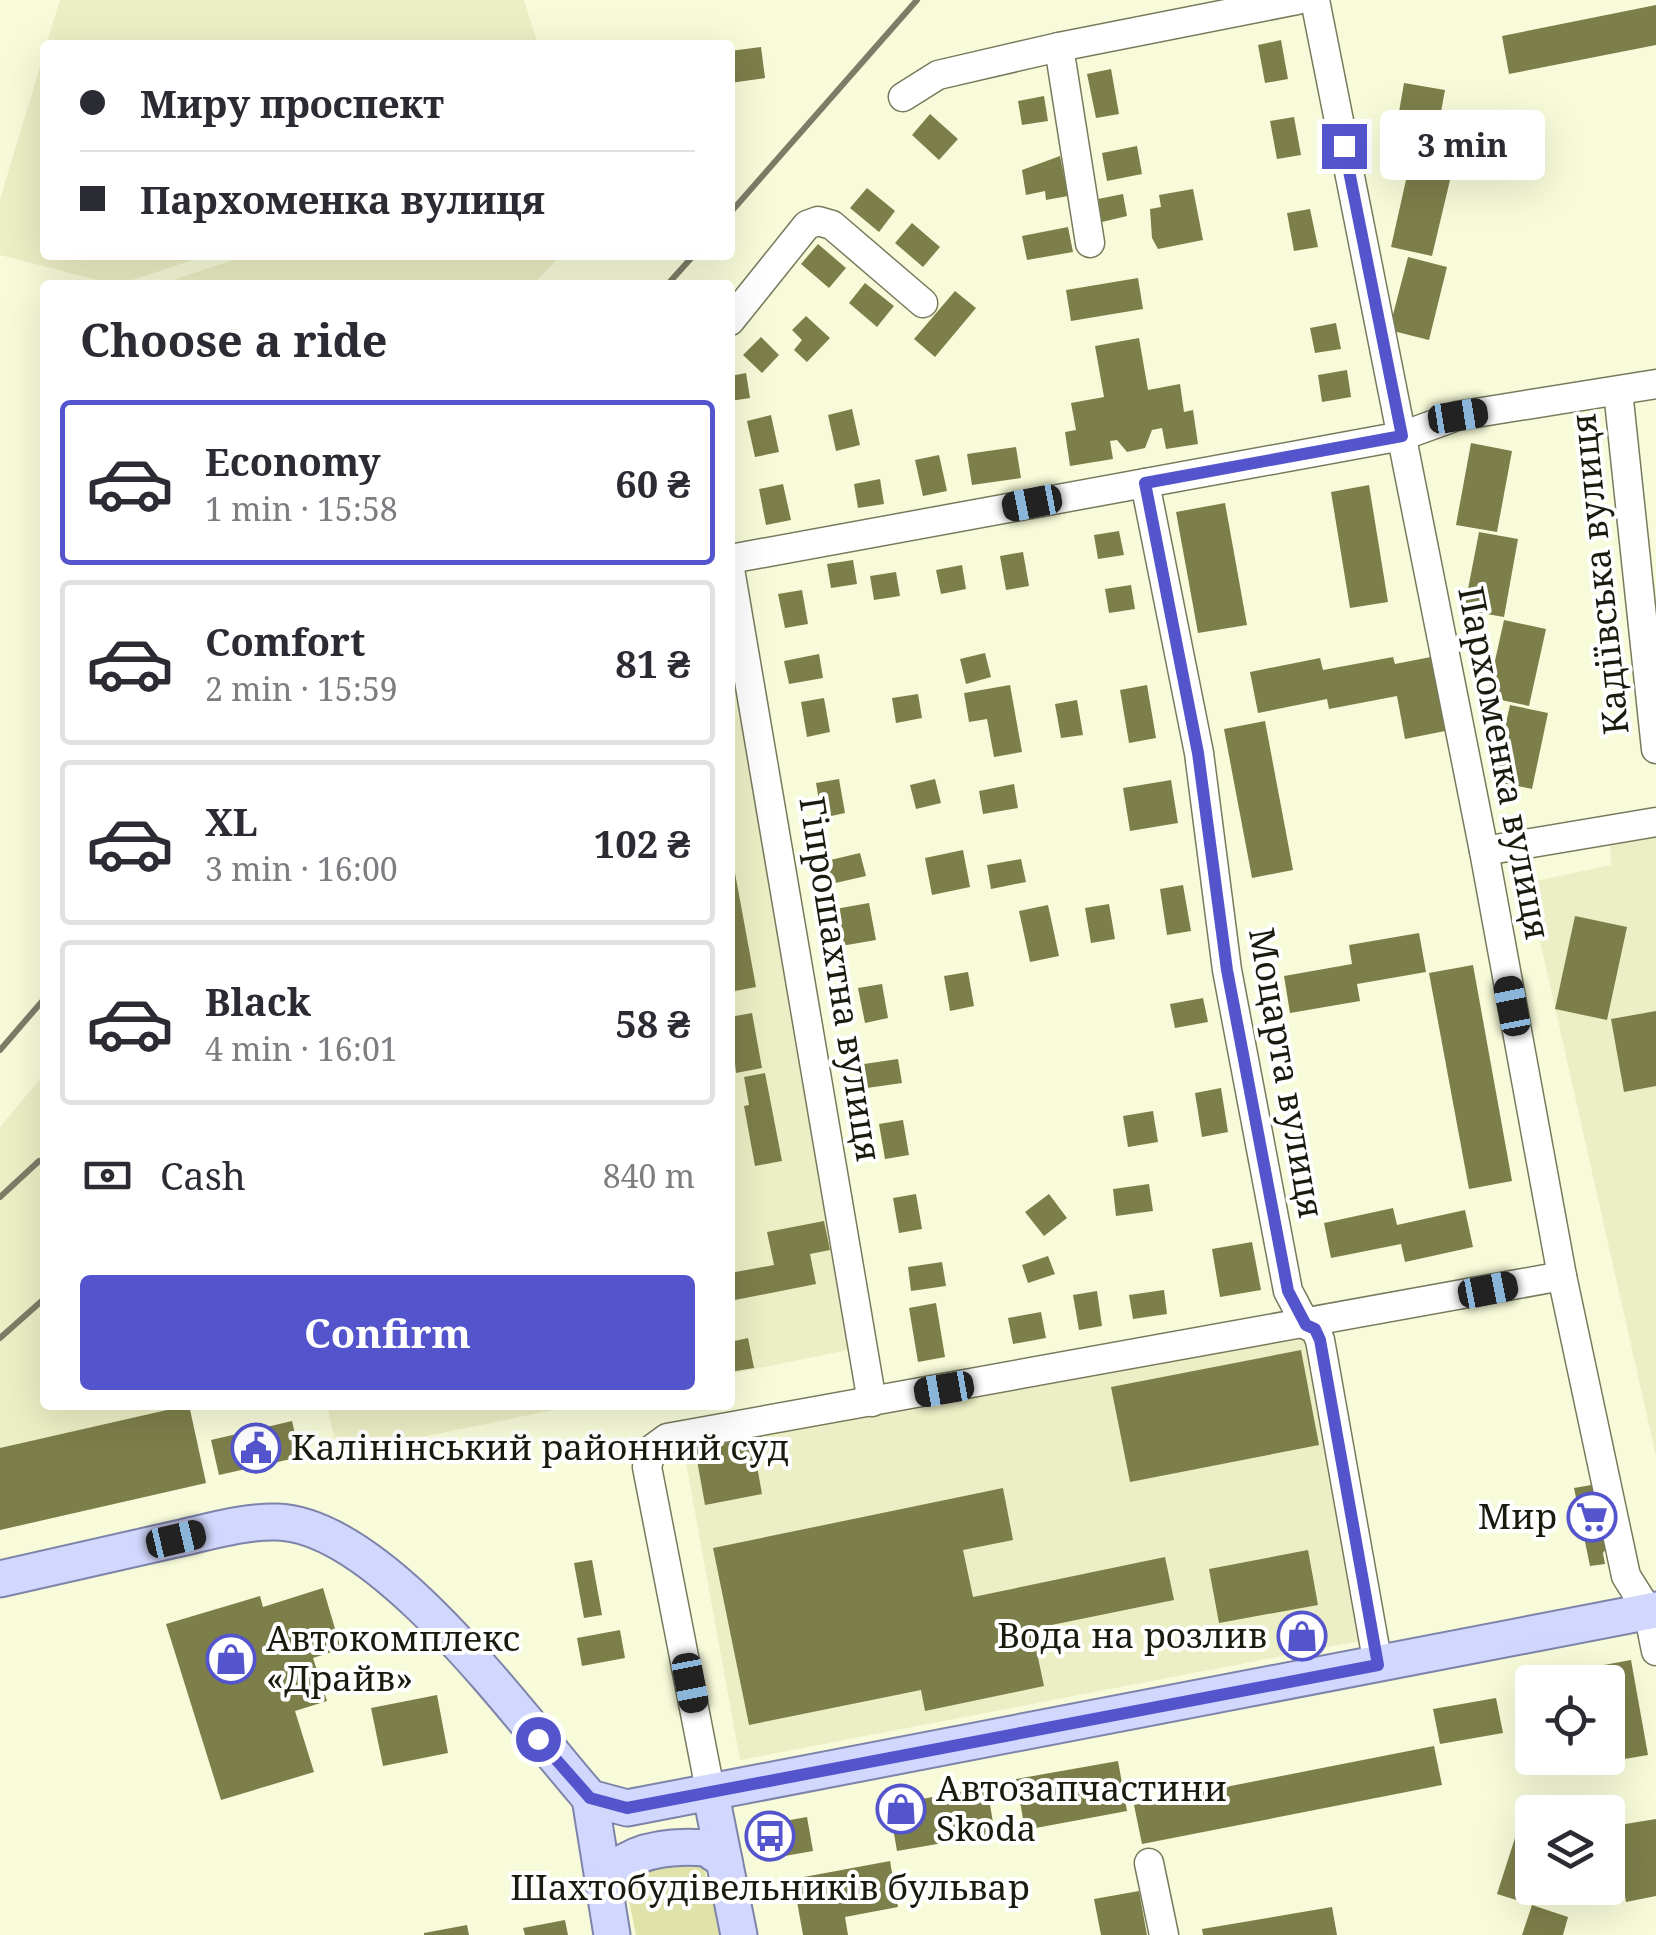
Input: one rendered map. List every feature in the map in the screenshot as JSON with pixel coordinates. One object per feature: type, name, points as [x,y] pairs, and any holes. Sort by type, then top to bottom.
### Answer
[{"type":"main road","points":[[0,1579],[229,1527],[277,1522],[322,1530],[360,1552],[418,1600],[590,1798],[612,1935]]},
{"type":"main road","points":[[590,1798],[627,1808],[712,1795],[1652,1610]]},
{"type":"main road","points":[[712,1795],[738,1935]]},
{"type":"main road","points":[[603,1882],[617,1862],[642,1853],[696,1847],[706,1848],[724,1860]]},
{"type":"street","points":[[903,97],[938,75],[1297,0]]},
{"type":"street","name":"Пархоменка вулиця","points":[[1315,0],[1484,851],[1562,1276],[1626,1576],[1652,1610],[1656,1651]]},
{"type":"street","points":[[1060,47],[1090,243]]},
{"type":"street","points":[[735,314],[808,225],[818,221],[832,225],[923,303]]},
{"type":"street","points":[[735,557],[1402,436],[1458,416],[1656,384]]},
{"type":"street","name":"Кадіївська вулиця","points":[[1618,391],[1656,749]]},
{"type":"street","name":"Моцарта вулиця","points":[[1145,483],[1198,753],[1227,970],[1288,1291],[1306,1325],[1315,1329],[1320,1340],[1378,1665]]},
{"type":"street","name":"Гіпрошахтна вулиця","points":[[735,599],[872,1402]]},
{"type":"street","points":[[1484,851],[1656,822]]},
{"type":"street","points":[[712,1795],[647,1467],[652,1449],[668,1438],[1562,1276]]},
{"type":"street","points":[[1149,1863],[1164,1935]]},
{"type":"shaded area","points":[[60,0],[524,0],[536,40],[48,40]]},
{"type":"shaded area","points":[[40,67],[40,260],[193,260],[132,280],[98,280],[0,255],[0,199]]},
{"type":"shaded area","points":[[233,260],[556,260],[538,280],[173,280]]},
{"type":"shaded area","points":[[735,657],[853,1349],[735,1373]]},
{"type":"shaded area","points":[[1656,835],[1656,1456],[1527,883],[1611,865],[1610,843]]},
{"type":"shaded area","points":[[40,1079],[40,1410],[190,1410],[206,1483],[0,1530],[0,1127]]},
{"type":"shaded area","points":[[1306,1338],[1360,1641],[740,1760],[683,1446]]},
{"type":"shaded area","points":[[328,1410],[554,1410],[338,1454]]},
{"type":"shaded area","points":[[691,1860],[703,1864],[721,1935],[636,1935],[626,1886],[631,1875]]},
{"type":"building","points":[[1656,5],[1656,45],[1509,74],[1502,36]]},
{"type":"building","points":[[1281,40],[1288,79],[1265,83],[1258,45]]},
{"type":"building","points":[[761,47],[765,78],[735,82],[735,50]]},
{"type":"building","points":[[1111,69],[1119,114],[1096,118],[1087,74]]},
{"type":"building","points":[[1404,83],[1445,90],[1430,171],[1390,164]]},
{"type":"building","points":[[1044,96],[1048,121],[1022,125],[1018,101]]},
{"type":"building","points":[[930,114],[958,139],[939,160],[912,135]]},
{"type":"building","points":[[1294,117],[1301,155],[1277,159],[1270,121]]},
{"type":"building","points":[[1137,146],[1142,174],[1107,181],[1102,153]]},
{"type":"building","points":[[1060,156],[1068,196],[1046,200],[1045,191],[1026,195],[1022,170]]},
{"type":"building","points":[[1408,171],[1450,180],[1432,256],[1391,247]]},
{"type":"building","points":[[867,188],[895,211],[879,232],[850,208]]},
{"type":"building","points":[[1193,189],[1203,240],[1158,249],[1152,238],[1150,209],[1161,207],[1159,195]]},
{"type":"building","points":[[1123,194],[1127,216],[1102,222],[1098,199]]},
{"type":"building","points":[[1310,209],[1318,247],[1294,251],[1287,213]]},
{"type":"building","points":[[912,223],[940,247],[923,267],[895,243]]},
{"type":"building","points":[[1068,227],[1073,252],[1027,260],[1022,236]]},
{"type":"building","points":[[818,244],[846,268],[829,288],[801,264]]},
{"type":"building","points":[[1408,257],[1447,267],[1429,340],[1389,330]]},
{"type":"building","points":[[1138,278],[1143,309],[1071,321],[1066,290]]},
{"type":"building","points":[[865,283],[894,306],[877,327],[849,303]]},
{"type":"building","points":[[955,291],[976,308],[935,357],[914,339]]},
{"type":"building","points":[[806,316],[830,338],[807,362],[794,350],[802,340],[792,330]]},
{"type":"building","points":[[1336,323],[1341,349],[1315,353],[1310,328]]},
{"type":"building","points":[[761,337],[779,355],[762,373],[743,355]]},
{"type":"building","points":[[1139,338],[1148,390],[1180,384],[1184,412],[1193,410],[1198,444],[1166,449],[1162,428],[1152,430],[1145,448],[1127,452],[1117,440],[1110,441],[1113,459],[1070,466],[1065,432],[1076,430],[1071,403],[1104,397],[1095,346]]},
{"type":"building","points":[[1347,370],[1351,397],[1322,402],[1318,375]]},
{"type":"building","points":[[746,373],[750,398],[735,400],[735,375]]},
{"type":"building","points":[[852,409],[860,445],[836,451],[828,415]]},
{"type":"building","points":[[771,415],[779,452],[755,457],[747,421]]},
{"type":"building","points":[[1471,443],[1512,451],[1497,532],[1456,525]]},
{"type":"building","points":[[1016,447],[1021,478],[972,485],[967,454]]},
{"type":"building","points":[[939,455],[947,491],[923,496],[915,460]]},
{"type":"building","points":[[880,479],[884,504],[858,508],[854,484]]},
{"type":"building","points":[[783,484],[791,520],[766,525],[759,489]]},
{"type":"building","points":[[1369,485],[1388,602],[1350,608],[1331,492]]},
{"type":"building","points":[[1225,503],[1247,625],[1198,633],[1176,512]]},
{"type":"building","points":[[1119,531],[1124,555],[1098,559],[1094,535]]},
{"type":"building","points":[[1479,532],[1518,539],[1504,617],[1464,610]]},
{"type":"building","points":[[1023,552],[1029,586],[1006,590],[1000,556]]},
{"type":"building","points":[[853,560],[857,584],[831,588],[827,564]]},
{"type":"building","points":[[962,565],[966,589],[941,594],[936,570]]},
{"type":"building","points":[[896,572],[900,596],[874,600],[870,576]]},
{"type":"building","points":[[1131,585],[1135,609],[1109,613],[1105,589]]},
{"type":"building","points":[[802,590],[808,624],[785,628],[778,594]]},
{"type":"building","points":[[1504,620],[1546,629],[1529,706],[1487,697]]},
{"type":"building","points":[[985,653],[991,677],[966,684],[960,659]]},
{"type":"building","points":[[819,654],[823,678],[789,684],[784,661]]},
{"type":"building","points":[[1436,656],[1450,730],[1405,739],[1397,696],[1329,709],[1327,699],[1258,713],[1250,672],[1320,658],[1323,670],[1393,657],[1395,664]]},
{"type":"building","points":[[1010,685],[1022,752],[994,757],[987,719],[969,722],[964,693]]},
{"type":"building","points":[[1147,685],[1156,738],[1129,743],[1120,690]]},
{"type":"building","points":[[918,694],[922,718],[896,723],[892,698]]},
{"type":"building","points":[[824,698],[830,732],[807,737],[801,702]]},
{"type":"building","points":[[1077,700],[1083,735],[1061,738],[1055,704]]},
{"type":"building","points":[[1510,705],[1548,713],[1532,789],[1493,781]]},
{"type":"building","points":[[1265,721],[1293,870],[1252,878],[1224,729]]},
{"type":"building","points":[[839,779],[845,813],[822,818],[816,783]]},
{"type":"building","points":[[935,779],[941,803],[916,809],[910,785]]},
{"type":"building","points":[[1171,780],[1178,823],[1130,831],[1123,788]]},
{"type":"building","points":[[1014,784],[1018,808],[983,814],[979,791]]},
{"type":"building","points":[[963,850],[970,887],[932,895],[925,858]]},
{"type":"building","points":[[860,853],[866,876],[831,884],[826,861]]},
{"type":"building","points":[[1021,859],[1026,882],[991,889],[987,865]]},
{"type":"building","points":[[735,873],[756,987],[735,991]]},
{"type":"building","points":[[1183,885],[1191,931],[1167,935],[1160,889]]},
{"type":"building","points":[[869,903],[876,940],[841,946],[835,909]]},
{"type":"building","points":[[1109,904],[1115,939],[1091,943],[1085,908]]},
{"type":"building","points":[[1048,905],[1059,956],[1030,962],[1019,911]]},
{"type":"building","points":[[1575,916],[1627,927],[1607,1020],[1555,1009]]},
{"type":"building","points":[[1419,933],[1426,972],[1357,984],[1360,1001],[1290,1013],[1284,976],[1352,964],[1349,945]]},
{"type":"building","points":[[1473,965],[1512,1181],[1469,1189],[1429,973]]},
{"type":"building","points":[[968,972],[974,1006],[950,1011],[944,976]]},
{"type":"building","points":[[882,984],[888,1018],[865,1023],[858,988]]},
{"type":"building","points":[[1203,998],[1208,1022],[1175,1028],[1170,1004]]},
{"type":"building","points":[[1656,1011],[1656,1086],[1624,1092],[1611,1019]]},
{"type":"building","points":[[752,1013],[762,1068],[736,1073],[735,1016]]},
{"type":"building","points":[[898,1059],[902,1083],[867,1088],[864,1064]]},
{"type":"building","points":[[765,1073],[782,1161],[755,1166],[744,1106],[749,1105],[744,1077]]},
{"type":"building","points":[[1221,1088],[1228,1132],[1202,1137],[1195,1093]]},
{"type":"building","points":[[1153,1111],[1158,1142],[1128,1147],[1123,1116]]},
{"type":"building","points":[[903,1120],[909,1155],[885,1159],[879,1124]]},
{"type":"building","points":[[1149,1184],[1153,1211],[1116,1216],[1113,1189]]},
{"type":"building","points":[[916,1194],[922,1229],[899,1233],[893,1198]]},
{"type":"building","points":[[1049,1194],[1067,1218],[1044,1236],[1025,1212]]},
{"type":"building","points":[[1393,1208],[1397,1225],[1465,1210],[1473,1247],[1405,1262],[1401,1244],[1331,1258],[1324,1223]]},
{"type":"building","points":[[824,1221],[830,1250],[810,1254],[816,1284],[735,1300],[735,1272],[774,1265],[767,1232]]},
{"type":"building","points":[[1252,1242],[1261,1290],[1220,1297],[1212,1249]]},
{"type":"building","points":[[1048,1256],[1055,1274],[1028,1283],[1022,1265]]},
{"type":"building","points":[[942,1262],[946,1286],[911,1291],[908,1267]]},
{"type":"building","points":[[1164,1290],[1167,1314],[1133,1319],[1129,1295]]},
{"type":"building","points":[[1097,1291],[1102,1326],[1079,1330],[1073,1295]]},
{"type":"building","points":[[936,1303],[945,1357],[918,1362],[909,1308]]},
{"type":"building","points":[[1041,1312],[1046,1338],[1013,1344],[1008,1318]]},
{"type":"building","points":[[748,1338],[754,1368],[735,1371],[735,1341]]},
{"type":"building","points":[[1301,1350],[1319,1445],[1130,1482],[1111,1387]]},
{"type":"building","points":[[167,1410],[190,1410],[206,1483],[0,1530],[0,1448]]},
{"type":"building","name":"Калінінський районний суд","points":[[292,1421],[300,1457],[219,1475],[211,1440]]},
{"type":"building","points":[[752,1438],[762,1494],[705,1505],[695,1449]]},
{"type":"building","name":"Мир","points":[[1597,1484],[1609,1545],[1603,1553],[1605,1564],[1590,1566],[1574,1488]]},
{"type":"building","points":[[1003,1488],[1013,1540],[963,1550],[973,1597],[1165,1557],[1174,1600],[1032,1629],[1044,1686],[925,1711],[921,1690],[749,1725],[713,1548]]},
{"type":"building","points":[[1308,1550],[1318,1605],[1219,1623],[1209,1569]]},
{"type":"building","points":[[592,1560],[602,1615],[584,1618],[574,1563]]},
{"type":"building","points":[[323,1588],[341,1649],[313,1658],[327,1701],[295,1711],[314,1772],[221,1800],[166,1624],[260,1596],[263,1607]]},
{"type":"building","points":[[620,1630],[625,1658],[582,1666],[577,1638]]},
{"type":"building","points":[[1631,1660],[1648,1755],[1625,1759],[1625,1665],[1604,1665]]},
{"type":"building","points":[[437,1695],[448,1753],[383,1766],[371,1708]]},
{"type":"building","points":[[1496,1698],[1503,1733],[1440,1744],[1433,1709]]},
{"type":"building","points":[[1434,1746],[1442,1785],[1142,1844],[1134,1805]]},
{"type":"building","points":[[1118,1761],[1127,1811],[1025,1830],[1016,1779]]},
{"type":"building","points":[[987,1787],[995,1834],[897,1851],[889,1805]]},
{"type":"building","points":[[807,1817],[813,1851],[779,1857],[773,1823]]},
{"type":"building","points":[[1656,1819],[1656,1896],[1626,1902],[1625,1824]]},
{"type":"building","points":[[1515,1838],[1515,1900],[1497,1894]]},
{"type":"building","points":[[890,1861],[898,1907],[845,1917],[848,1935],[803,1935],[793,1879]]},
{"type":"building","points":[[1139,1891],[1147,1935],[1101,1935],[1094,1899]]},
{"type":"building","points":[[1532,1905],[1568,1917],[1563,1935],[1522,1935]]},
{"type":"building","points":[[1332,1907],[1337,1935],[1203,1935],[1202,1929]]},
{"type":"building","points":[[565,1920],[568,1935],[525,1935],[523,1928]]},
{"type":"building","points":[[467,1925],[469,1935],[424,1935],[424,1933]]},
{"type":"railway","points":[[735,207],[917,0]]},
{"type":"railway","points":[[672,280],[690,260]]},
{"type":"railway","points":[[0,1050],[40,1004]]},
{"type":"railway","points":[[0,1197],[39,1161]]},
{"type":"railway","points":[[0,1338],[40,1302]]},
{"type":"place","name":"Калінінський районний суд","points":[[256,1448]]},
{"type":"place","name":"Мир","points":[[1592,1517]]},
{"type":"place","name":"Вода на розлив","points":[[1302,1636]]},
{"type":"place","name":"Автокомплекс «Драйв»","points":[[231,1659]]},
{"type":"place","name":"Автозапчастини Skoda","points":[[901,1809]]},
{"type":"place","name":"Шахтобудівельників бульвар","points":[[770,1836]]},
{"type":"route","points":[[538,1739],[590,1798],[611,1807],[627,1808],[712,1795],[1378,1665],[1320,1340],[1294,1307],[1288,1291],[1227,970],[1198,753],[1145,483],[1402,436],[1344,146]]}]
